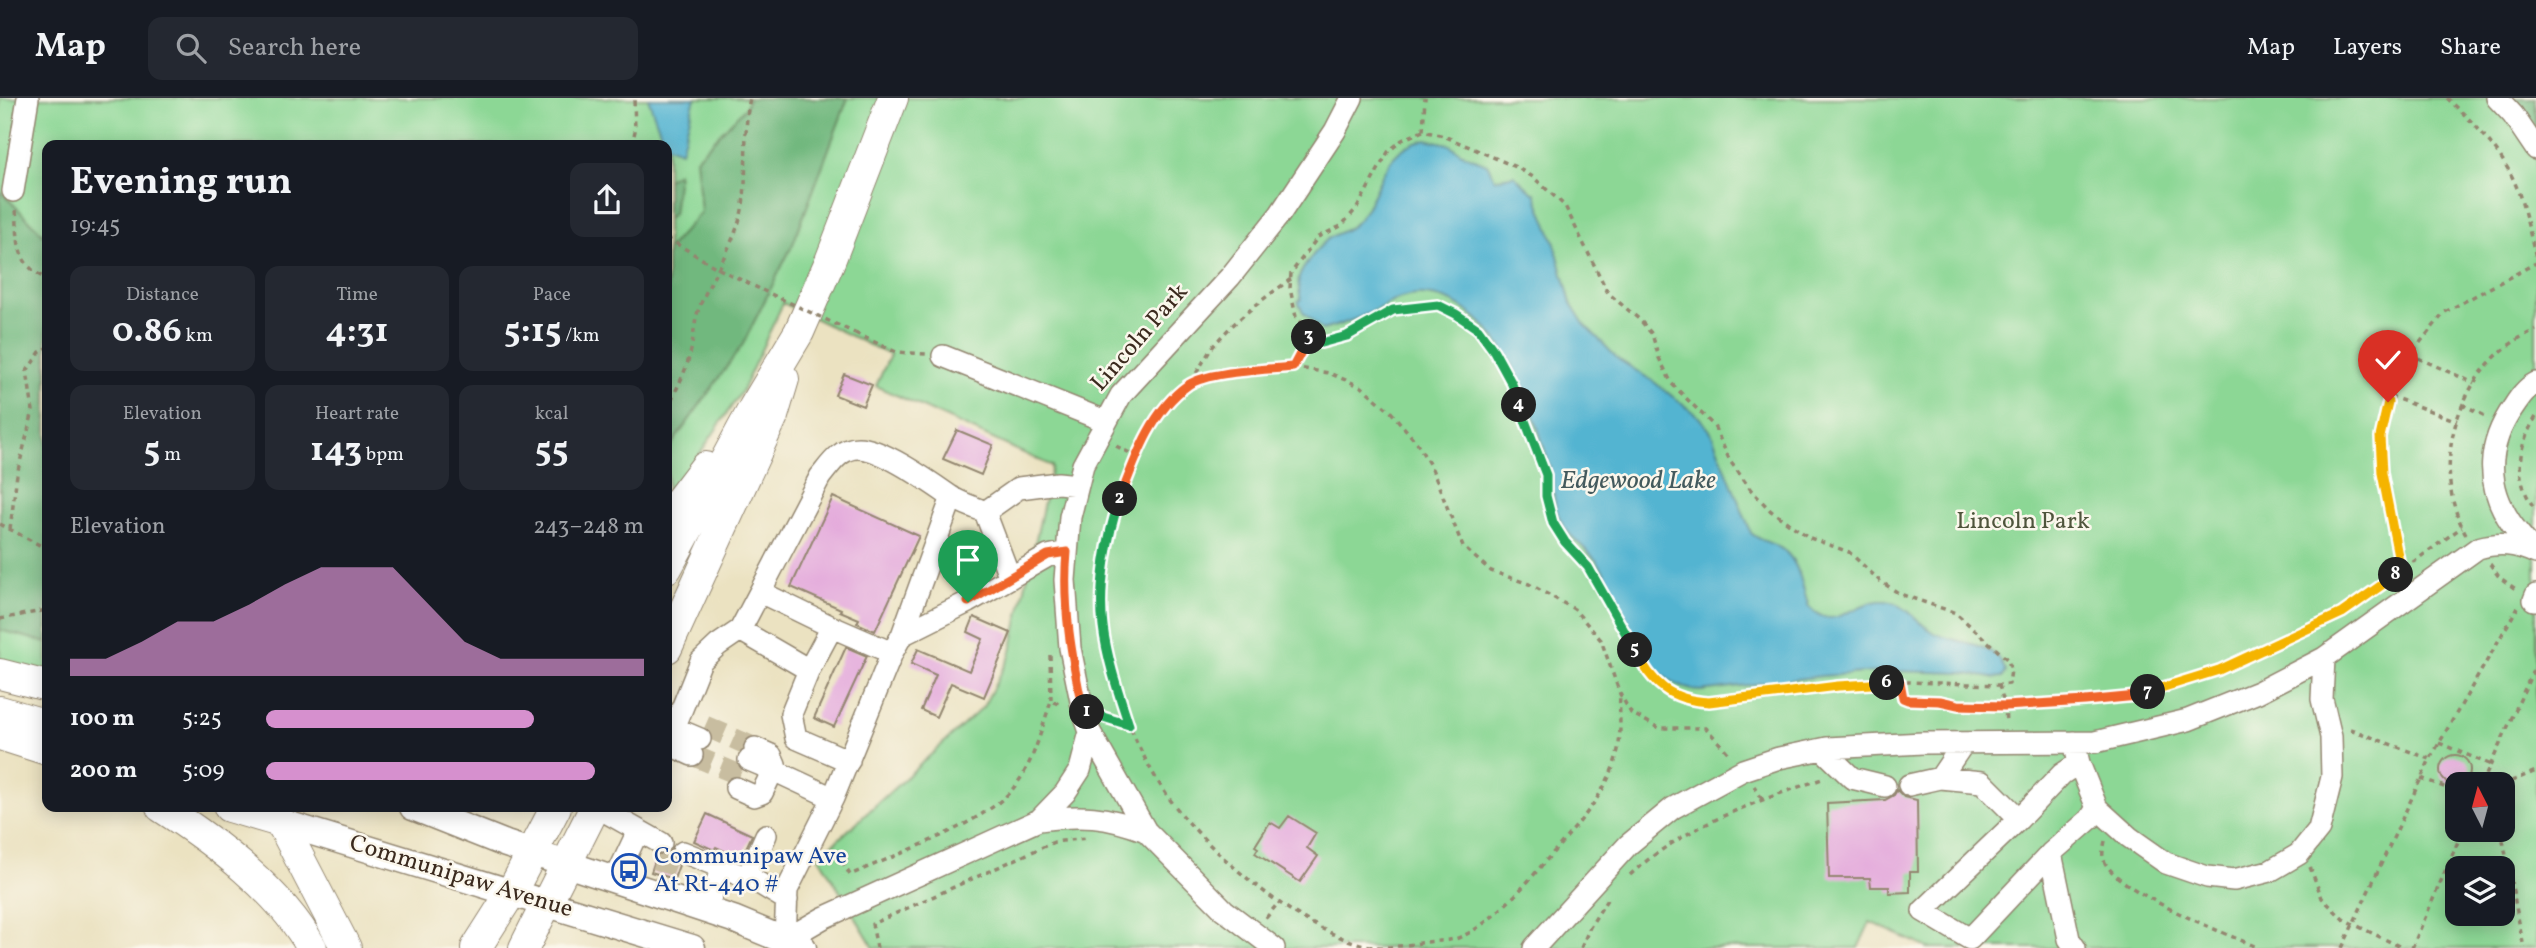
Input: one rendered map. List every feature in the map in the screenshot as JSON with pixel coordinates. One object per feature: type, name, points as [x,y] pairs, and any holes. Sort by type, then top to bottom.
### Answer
[{"type":"highway","points":[[672,637],[773,416],[799,332],[843,230],[893,98]]},
{"type":"highway","points":[[672,559],[754,407],[799,332]]},
{"type":"highway","points":[[672,511],[754,407]]},
{"type":"highway","points":[[0,674],[42,686]]},
{"type":"highway","points":[[0,711],[42,724]]},
{"type":"highway","points":[[0,735],[42,748]]},
{"type":"highway","points":[[169,812],[195,829],[247,872],[284,908],[312,948]]},
{"type":"highway","name":"Communipaw Avenue","points":[[259,812],[277,815]]},
{"type":"highway","points":[[476,948],[512,893],[553,812]]},
{"type":"highway","points":[[524,948],[593,812]]},
{"type":"highway","points":[[277,815],[346,948]]},
{"type":"main road","name":"Communipaw Avenue","points":[[426,812],[532,853],[706,909],[794,944]]},
{"type":"main road","name":"Communipaw Avenue","points":[[277,815],[512,893],[692,948]]},
{"type":"street","points":[[13,191],[28,98]]},
{"type":"street","name":"Lincoln Park","points":[[1274,948],[1224,911],[1146,831],[1090,732],[1070,648],[1065,580],[1070,517],[1083,465],[1121,395],[1230,277],[1280,214],[1335,131],[1352,98]]},
{"type":"street","points":[[2497,98],[2513,115],[2536,149]]},
{"type":"street","points":[[943,356],[1105,421]]},
{"type":"street","points":[[2536,383],[2528,387],[2505,418],[2495,445],[2493,475],[2501,507],[2526,544],[2536,552]]},
{"type":"street","points":[[672,733],[701,661],[740,630],[820,477],[838,455],[857,448],[886,456],[939,486],[952,497],[985,512],[1010,578]]},
{"type":"street","points":[[985,512],[1019,488],[1058,483],[1078,485]]},
{"type":"street","points":[[794,944],[787,890],[849,761],[897,644],[952,497]]},
{"type":"street","points":[[2094,813],[2051,853],[1970,939],[1923,911],[2019,819],[2062,774],[2077,753],[2095,742],[2188,720],[2258,692],[2324,658],[2478,548],[2498,543],[2536,552]]},
{"type":"street","points":[[760,592],[832,627],[897,644],[1048,555],[1067,552]]},
{"type":"street","points":[[832,627],[809,670],[791,714],[796,738],[849,761]]},
{"type":"street","points":[[740,630],[809,670]]},
{"type":"street","points":[[2077,753],[2094,813],[2166,863],[2207,877],[2234,880],[2270,871],[2299,854],[2319,829],[2332,777],[2331,737],[2322,699],[2324,658]]},
{"type":"street","name":"Lincoln Park","points":[[1039,820],[1065,793],[1080,770],[1090,732]]},
{"type":"street","points":[[672,733],[696,747]]},
{"type":"street","points":[[672,733],[696,747]]},
{"type":"street","points":[[1534,948],[1628,845],[1673,808],[1743,770],[1779,758],[1822,749],[1923,743],[2077,753]]},
{"type":"street","points":[[1940,778],[1963,744]]},
{"type":"street","points":[[672,757],[696,747]]},
{"type":"street","points":[[1822,749],[1852,779],[1885,786]]},
{"type":"street","points":[[771,755],[775,764],[769,778],[762,793],[754,796],[745,768],[771,755]]},
{"type":"street","points":[[769,778],[833,798]]},
{"type":"street","points":[[1909,785],[1940,778],[1982,782],[2019,819]]},
{"type":"street","points":[[604,812],[655,842],[615,880]]},
{"type":"street","name":"Lincoln Park","points":[[794,944],[823,918],[1039,820],[1093,816],[1122,822],[1146,831]]},
{"type":"street","points":[[747,878],[766,835]]},
{"type":"street","points":[[2051,853],[2069,939],[2075,948]]},
{"type":"street","points":[[686,856],[747,878],[787,900]]},
{"type":"street","points":[[706,909],[722,868]]},
{"type":"path","points":[[633,140],[634,98]]},
{"type":"path","points":[[672,397],[691,350],[693,326],[717,268],[737,229],[746,183],[744,136],[750,98]]},
{"type":"path","points":[[1423,131],[1425,98]]},
{"type":"path","points":[[2447,98],[2486,136],[2504,163],[2517,188],[2536,257]]},
{"type":"path","points":[[1423,131],[1444,135],[1516,167],[1533,177],[1565,205],[1608,293],[1652,334],[1659,358],[1672,384],[1714,426],[1730,461],[1766,506],[1810,538],[1849,552],[1880,581],[1899,594],[1956,613],[2008,660],[2011,670],[2009,684],[1900,682],[1838,686],[1709,702],[1678,698],[1664,690],[1643,667],[1619,619],[1588,567],[1565,542],[1553,523],[1546,496],[1546,475],[1512,384],[1478,329],[1438,305],[1393,310],[1347,336],[1321,343],[1296,317],[1290,288],[1291,279],[1291,273],[1318,237],[1341,226],[1357,208],[1388,152],[1402,140],[1423,131]]},
{"type":"path","points":[[13,191],[21,258],[42,276]]},
{"type":"path","points":[[672,241],[717,268],[896,352],[943,356]]},
{"type":"path","points":[[2401,571],[2382,473],[2380,437],[2400,367],[2445,313],[2536,263]]},
{"type":"path","points":[[1291,279],[1250,307],[1214,345],[1189,384],[1164,408],[1139,450],[1115,514],[1102,587],[1103,626],[1116,685],[1129,725],[1164,792],[1212,848],[1278,903],[1318,926],[1352,941],[1378,947],[1458,938],[1496,914],[1532,877],[1603,791],[1619,745],[1619,694]]},
{"type":"path","points":[[2469,538],[2462,527],[2452,496],[2449,465],[2452,434],[2462,404],[2474,383],[2499,353],[2536,330]]},
{"type":"path","points":[[1293,367],[1311,334]]},
{"type":"path","points":[[10,529],[17,474],[33,411],[27,371],[42,351]]},
{"type":"path","points":[[2409,355],[2474,383]]},
{"type":"path","points":[[1189,384],[1223,374],[1293,367],[1329,373],[1362,387],[1391,412],[1417,443],[1432,469],[1463,547],[1491,571],[1529,584],[1574,609],[1601,640],[1619,694],[1631,713],[1658,728],[1706,729],[1743,770]]},
{"type":"path","points":[[2390,396],[2457,421]]},
{"type":"path","points":[[2462,404],[2486,416]]},
{"type":"path","points":[[2536,417],[2525,434],[2519,459],[2522,485],[2536,510]]},
{"type":"path","points":[[0,524],[42,546]]},
{"type":"path","points":[[1900,682],[1903,698],[1908,700],[1940,701],[1958,705],[2005,706],[2137,696],[2219,670],[2342,613],[2462,527]]},
{"type":"path","points":[[2342,948],[2430,760],[2524,596],[2498,577],[2485,557]]},
{"type":"path","points":[[0,619],[42,611]]},
{"type":"path","points":[[2488,772],[2536,664]]},
{"type":"path","points":[[834,856],[843,863],[850,875],[996,807],[1016,786],[1032,756],[1051,701],[1129,725]]},
{"type":"path","points":[[2327,720],[2430,760]]},
{"type":"path","points":[[2439,743],[2491,765]]},
{"type":"path","points":[[2515,780],[2536,771]]},
{"type":"path","points":[[2421,778],[2445,787]]},
{"type":"path","points":[[1621,882],[1649,857],[1671,844],[1762,799]]},
{"type":"path","points":[[2094,813],[2105,839],[2102,857],[2108,869],[2122,883],[2151,900],[2259,948]]},
{"type":"path","points":[[877,948],[872,924],[1054,842],[1091,837]]},
{"type":"path","points":[[2412,948],[2458,842]]},
{"type":"path","points":[[2503,842],[2524,948]]},
{"type":"path","points":[[2303,849],[2322,898],[2343,919],[2403,948]]},
{"type":"path","points":[[1581,948],[1590,927],[1612,891]]},
{"type":"green space","name":"Lincoln Park","points":[[0,98],[2536,98],[2536,948],[1928,948],[1870,922],[1858,948],[874,948],[819,857],[983,707],[1010,656],[1052,466],[876,386],[890,355],[783,303],[742,391],[672,495],[672,140],[42,140],[42,674],[0,661]]},
{"type":"green space","points":[[749,98],[848,98],[793,244],[743,344],[672,444],[672,244],[701,212],[696,158],[745,108]]},
{"type":"green space","points":[[2504,98],[2536,98],[2536,138]]},
{"type":"green space","points":[[678,173],[672,215],[672,176]]},
{"type":"green space","points":[[0,191],[42,233],[42,642],[0,630]]},
{"type":"water","points":[[648,98],[695,98],[681,151],[672,148],[672,140],[663,140]]},
{"type":"water","name":"Edgewood Lake","points":[[1426,139],[1448,144],[1487,164],[1495,179],[1514,175],[1535,193],[1554,241],[1571,303],[1584,324],[1618,359],[1654,382],[1698,416],[1711,432],[1751,533],[1780,548],[1792,559],[1809,607],[1818,614],[1835,617],[1868,603],[1895,603],[1933,632],[1987,649],[2000,660],[2006,672],[2003,677],[1893,671],[1822,676],[1700,691],[1679,686],[1662,675],[1637,641],[1599,564],[1561,522],[1555,504],[1550,468],[1533,415],[1508,359],[1492,335],[1472,315],[1449,301],[1422,295],[1400,298],[1368,314],[1322,330],[1303,312],[1298,301],[1301,300],[1299,278],[1311,257],[1328,239],[1356,223],[1384,171],[1400,151]]},
{"type":"building","points":[[844,374],[872,385],[863,406],[835,395]]},
{"type":"building","points":[[957,430],[993,445],[981,475],[943,459]]},
{"type":"building","points":[[833,497],[919,536],[875,631],[857,623],[859,619],[840,611],[841,609],[791,587]]},
{"type":"building","points":[[974,617],[1011,633],[984,697],[951,683],[936,717],[921,710],[936,675],[911,664],[918,649],[969,671],[983,639],[968,632]]},
{"type":"building","points":[[846,647],[867,656],[834,727],[814,718]]},
{"type":"building","points":[[2449,756],[2461,756],[2469,764],[2470,772],[2445,772],[2445,780],[2441,776],[2441,764]]},
{"type":"building","points":[[1897,790],[1904,797],[1917,800],[1918,872],[1910,872],[1910,892],[1889,893],[1889,887],[1871,887],[1870,878],[1829,878],[1827,803],[1885,800]]},
{"type":"building","points":[[707,814],[752,835],[741,859],[716,847],[714,850],[694,841]]},
{"type":"building","points":[[1289,816],[1316,833],[1307,848],[1318,856],[1300,882],[1255,853],[1258,848],[1255,846],[1270,822],[1280,828]]},
{"type":"building","points":[[670,852],[672,859],[679,865],[674,879],[651,872],[657,855]]},
{"type":"tunnel","points":[[705,726],[755,748]]},
{"type":"tunnel","points":[[692,755],[742,776]]},
{"type":"tunnel","points":[[656,859],[678,867]]},
{"type":"place","name":"Communipaw Ave At Rt-440 #","points":[[629,871]]},
{"type":"route","points":[[968,602],[1048,555],[1067,552],[1065,580],[1070,648],[1083,711],[1129,725],[1116,685],[1103,626],[1102,587],[1115,514],[1139,450],[1164,408],[1189,384],[1223,374],[1293,367],[1311,334],[1321,343],[1347,336],[1393,310],[1438,305],[1478,329],[1494,351],[1512,384],[1546,475],[1546,496],[1553,523],[1565,542],[1588,567],[1619,619],[1643,667],[1664,690],[1678,698],[1709,702],[1838,686],[1900,682],[1901,694],[1908,700],[1940,701],[1958,705],[2005,706],[2137,696],[2219,670],[2342,613],[2401,571],[2382,473],[2380,437],[2388,402]]}]
